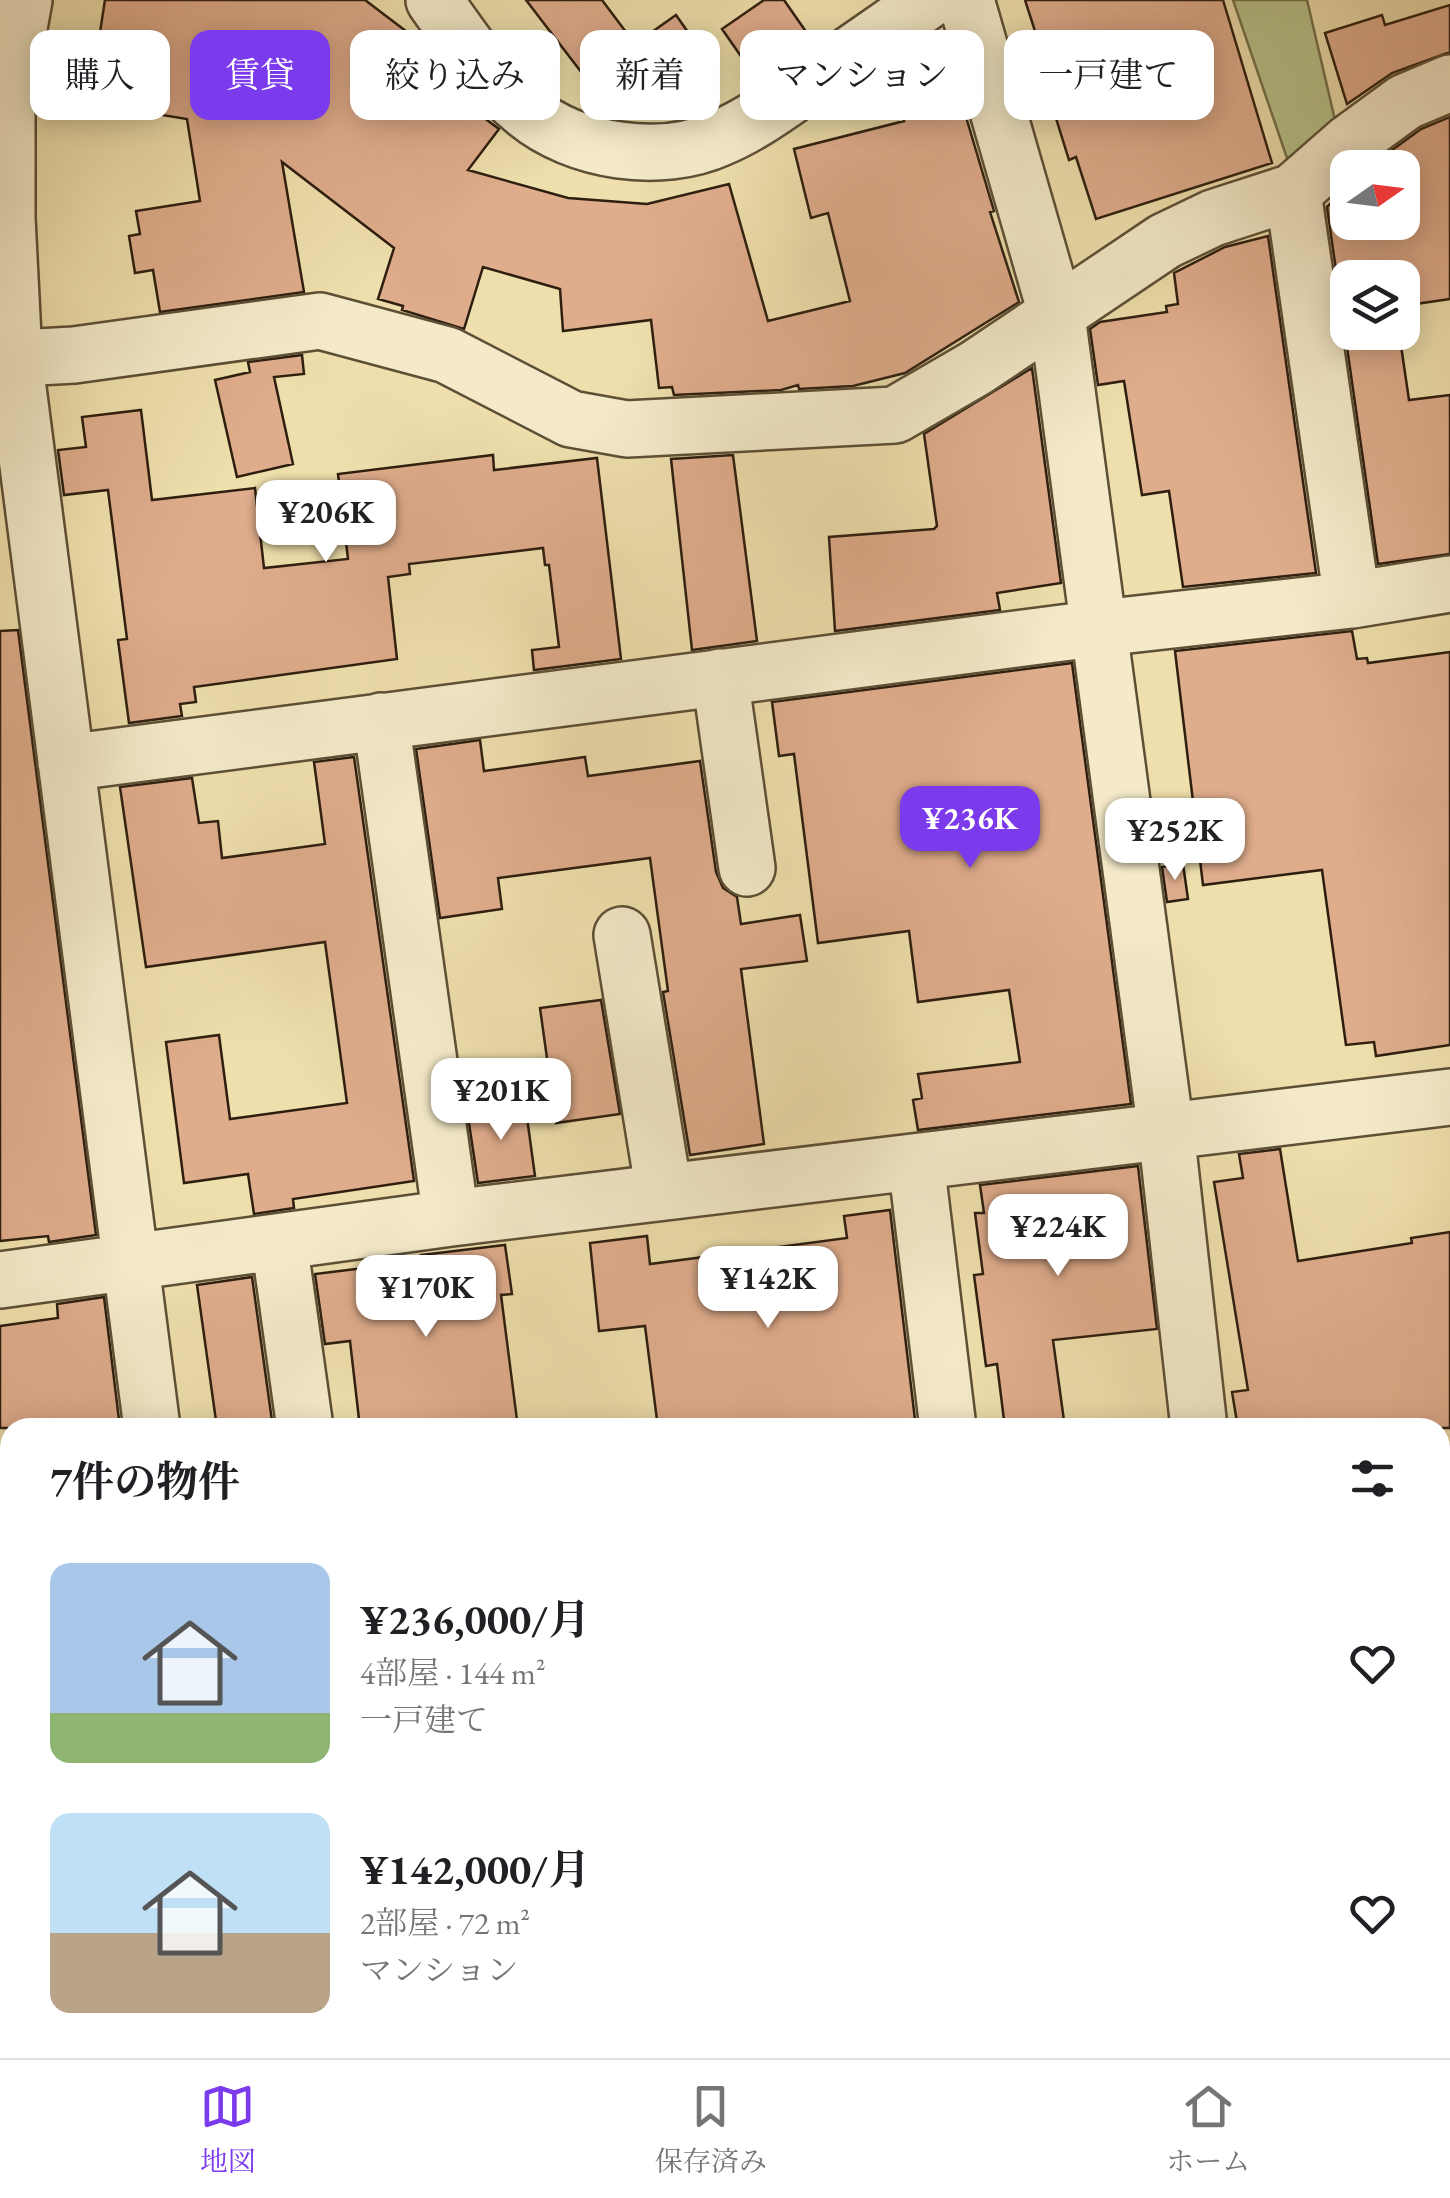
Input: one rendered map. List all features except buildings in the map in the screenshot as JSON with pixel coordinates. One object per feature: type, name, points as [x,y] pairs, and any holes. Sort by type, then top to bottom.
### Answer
[{"type":"street","points":[[24,0],[4,93],[7,358],[66,763],[151,1418]]},
{"type":"street","points":[[434,0],[477,60],[523,110],[568,138],[638,152],[717,140],[761,117],[930,0]]},
{"type":"street","points":[[966,0],[1057,316],[1166,1131],[1198,1418]]},
{"type":"street","points":[[7,358],[74,355],[320,321],[447,354],[571,419],[627,429],[895,415],[1057,316],[1180,232],[1293,192],[1348,143],[1405,102],[1449,89]]},
{"type":"street","points":[[1293,192],[1352,600]]},
{"type":"street","points":[[66,763],[1101,628],[1352,600],[1450,584]]},
{"type":"street","points":[[720,677],[747,868]]},
{"type":"street","points":[[381,721],[451,1218]]},
{"type":"street","points":[[622,935],[664,1192]]},
{"type":"street","points":[[0,1280],[451,1218],[1450,1097]]},
{"type":"street","points":[[916,1162],[947,1418]]},
{"type":"street","points":[[279,1242],[303,1418]]},
{"type":"green space","points":[[1233,0],[1307,0],[1335,120],[1288,161]]}]
